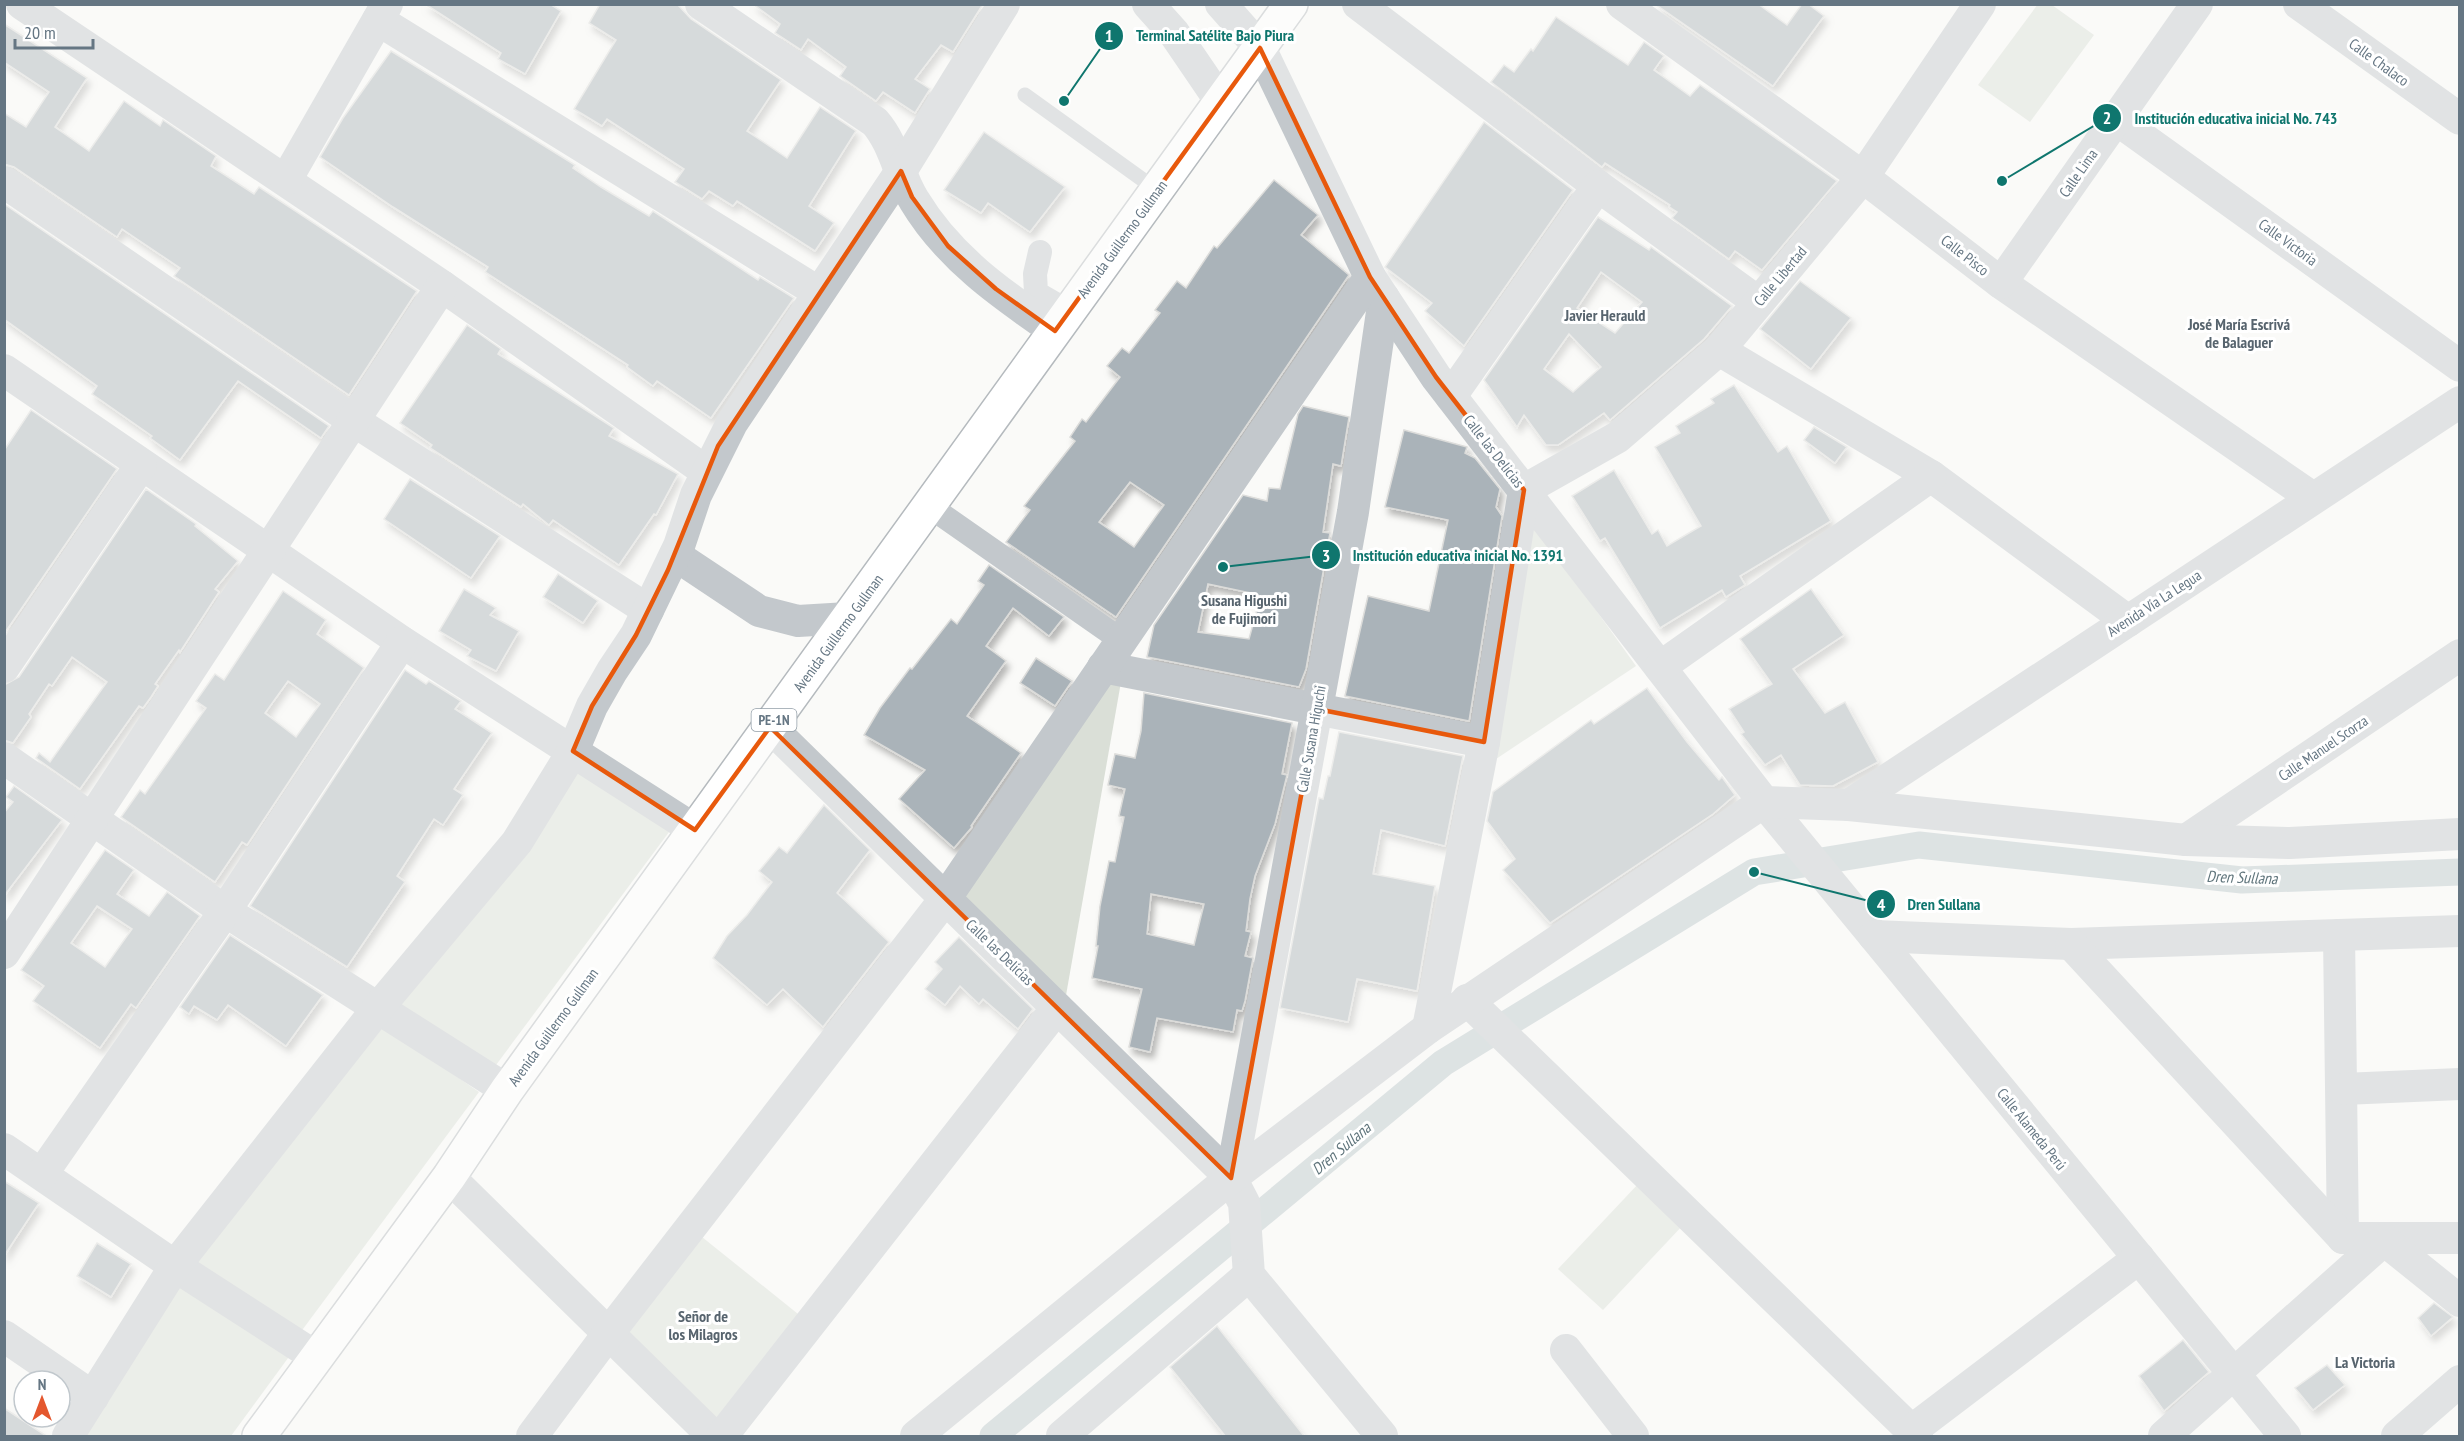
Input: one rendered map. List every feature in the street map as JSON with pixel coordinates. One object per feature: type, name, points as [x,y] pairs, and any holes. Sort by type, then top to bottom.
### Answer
[{"type":"main road","name":"Avenida Guillermo Gullman","points":[[259,1437],[449,1177],[507,1090],[1289,6]]},
{"type":"street","points":[[21,4],[442,286],[707,471]]},
{"type":"street","points":[[701,4],[875,122],[887,138],[912,197],[948,246],[996,289],[1062,321]]},
{"type":"street","points":[[69,1437],[175,1266],[378,1008],[517,842],[573,751],[592,706],[636,635],[675,555],[707,471],[732,423],[901,171],[1004,4]]},
{"type":"street","points":[[1148,4],[1174,33],[1221,102]]},
{"type":"street","name":"Calle las Delicias","points":[[1221,4],[1260,48],[1377,288],[1451,396],[1772,812]]},
{"type":"street","points":[[1358,4],[1598,186],[1758,302]]},
{"type":"street","name":"Calle Pisco","points":[[1622,4],[1863,177],[2001,283],[2313,498]]},
{"type":"street","name":"Calle Lima","points":[[2001,283],[2197,4]]},
{"type":"street","name":"Calle Chalaco","points":[[2300,4],[2460,119]]},
{"type":"street","name":"Calle Libertad","points":[[1524,490],[1618,437],[1719,350],[1863,177],[1971,8]]},
{"type":"street","points":[[286,180],[382,12],[818,292]]},
{"type":"street","name":"Calle Victoria","points":[[2116,119],[2460,366]]},
{"type":"street","points":[[4,182],[354,421],[648,610]]},
{"type":"street","points":[[1451,396],[1598,186]]},
{"type":"street","points":[[1040,252],[1035,274],[1036,293],[1062,321]]},
{"type":"street","points":[[4,953],[442,286]]},
{"type":"street","points":[[532,1437],[608,1334],[945,899],[1121,640],[1377,288]]},
{"type":"street","name":"Calle Susana Higuchi","points":[[1249,1272],[1237,1191],[1317,709],[1353,512],[1377,288]]},
{"type":"street","points":[[1719,350],[1931,476],[2128,621]]},
{"type":"street","points":[[8,380],[141,465],[402,642],[695,830]]},
{"type":"street","name":"Avenida Vía La Legua","points":[[1849,805],[2460,402]]},
{"type":"street","points":[[4,667],[141,465]]},
{"type":"street","points":[[1660,667],[1931,476]]},
{"type":"street","points":[[1428,1028],[1484,742],[1524,490]]},
{"type":"street","points":[[929,506],[1121,640]]},
{"type":"street","points":[[675,555],[759,611],[798,621],[848,618]]},
{"type":"street","points":[[42,1174],[225,911],[402,642]]},
{"type":"street","name":"Calle Manuel Scorza","points":[[2186,840],[2460,655]]},
{"type":"street","points":[[1103,667],[1484,742]]},
{"type":"street","name":"Calle las Delicias","points":[[770,727],[1057,1008],[1237,1191]]},
{"type":"street","points":[[4,758],[225,911],[507,1090]]},
{"type":"street","points":[[916,1437],[1237,1191],[1428,1028],[1472,1005],[1772,812],[1849,805],[2186,840],[2290,843],[2460,834]]},
{"type":"street","name":"Calle Alameda Perú","points":[[1772,812],[2285,1437]]},
{"type":"street","points":[[1874,936],[2071,944],[2460,931]]},
{"type":"street","points":[[2339,935],[2343,1089],[2343,1238]]},
{"type":"street","points":[[2071,944],[2343,1238],[2384,1240],[2460,1238]]},
{"type":"street","points":[[1472,1005],[1914,1434],[2139,1258]]},
{"type":"street","points":[[722,1437],[1057,1008]]},
{"type":"street","points":[[2343,1089],[2460,1084]]},
{"type":"street","points":[[4,1149],[175,1266],[316,1357]]},
{"type":"street","points":[[449,1177],[713,1437]]},
{"type":"street","points":[[2384,1240],[2460,1301]]},
{"type":"street","points":[[2164,1437],[2384,1240]]},
{"type":"street","points":[[1062,1437],[1249,1272],[1382,1437]]},
{"type":"street","points":[[4,1336],[93,1397]]},
{"type":"street","points":[[1566,1350],[1633,1437]]},
{"type":"street","points":[[2397,1437],[2460,1381]]},
{"type":"lane","points":[[1025,95],[1157,190]]},
{"type":"highlighted area","points":[[1260,48],[1370,277],[1436,377],[1524,490],[1484,742],[1317,709],[1231,1178],[770,727],[695,830],[573,751],[592,706],[636,635],[668,570],[718,446],[901,171],[912,197],[948,246],[996,289],[1055,331]]},
{"type":"shaded area","points":[[2038,4],[2052,5],[2094,35],[2030,122],[1978,85]]},
{"type":"shaded area","points":[[1530,518],[1636,666],[1493,761]]},
{"type":"shaded area","points":[[1110,681],[1121,682],[1065,1001],[961,901]]},
{"type":"shaded area","points":[[576,770],[672,828],[496,1065],[394,1006]]},
{"type":"shaded area","points":[[384,1026],[479,1092],[300,1333],[193,1259]]},
{"type":"shaded area","points":[[1640,1182],[1684,1224],[1603,1310],[1558,1269]]},
{"type":"shaded area","points":[[697,1233],[803,1318],[719,1429],[619,1335]]},
{"type":"shaded area","points":[[176,1282],[291,1354],[231,1436],[82,1436]]},
{"type":"building","points":[[425,4],[550,4],[561,11],[525,74],[498,59],[501,53]]},
{"type":"building","points":[[600,4],[677,4],[691,19],[781,80],[747,131],[787,158],[820,107],[856,131],[809,206],[834,223],[815,251],[737,201],[733,206],[709,191],[702,199],[675,182],[684,169],[607,119],[602,126],[574,109],[616,40],[589,23]]},
{"type":"building","points":[[753,4],[983,4],[953,52],[941,45],[915,79],[930,89],[915,113],[883,92],[876,101],[840,76],[846,67],[808,39],[801,50],[775,33],[780,24]]},
{"type":"building","points":[[1655,4],[1758,4],[1787,25],[1802,4],[1808,4],[1824,16],[1773,86]]},
{"type":"building","points":[[1556,17],[1628,65],[1644,42],[1664,56],[1654,70],[1690,96],[1700,85],[1837,181],[1762,270],[1735,251],[1729,259],[1672,218],[1677,212],[1669,207],[1670,205],[1605,163],[1602,167],[1491,82],[1504,65],[1514,72],[1531,49],[1533,51]]},
{"type":"building","points":[[4,24],[87,78],[55,127],[89,151],[124,101],[160,126],[163,120],[216,156],[211,166],[254,194],[259,187],[417,291],[349,395],[174,276],[180,268],[122,229],[117,237],[14,167],[4,164],[4,113],[26,127],[49,92],[4,62]]},
{"type":"building","points":[[391,51],[575,165],[573,168],[601,187],[649,216],[653,211],[758,280],[760,277],[794,298],[711,418],[657,381],[653,386],[627,367],[628,365],[485,272],[488,267],[393,207],[320,157],[343,118]]},
{"type":"building","points":[[1484,122],[1573,190],[1464,346],[1425,311],[1432,303],[1385,267]]},
{"type":"building","points":[[984,132],[1065,187],[1030,232],[988,203],[981,213],[944,190]]},
{"type":"building","points":[[1274,180],[1318,215],[1301,235],[1349,275],[1116,617],[1006,542],[1030,510],[1024,506],[1075,441],[1070,437],[1082,419],[1086,422],[1120,377],[1107,366],[1122,348],[1129,353],[1160,313],[1155,310],[1177,281],[1186,288],[1214,246],[1217,248]],"holes":[[[1130,482],[1164,505],[1134,547],[1099,522]]]},
{"type":"building","points":[[4,204],[329,426],[321,438],[238,381],[180,460],[150,438],[152,436],[92,394],[97,386],[4,319]]},
{"type":"building","points":[[1598,217],[1649,250],[1651,247],[1732,306],[1704,339],[1610,420],[1604,413],[1558,445],[1546,445],[1524,415],[1517,427],[1484,380]],"holes":[[[1601,272],[1642,302],[1615,333],[1577,308]],[[1569,334],[1601,367],[1573,392],[1544,369]]]},
{"type":"building","points":[[1800,281],[1851,318],[1811,369],[1760,329]]},
{"type":"building","points":[[467,325],[501,349],[498,354],[614,428],[609,436],[678,474],[656,515],[654,514],[619,565],[553,520],[549,525],[523,504],[521,507],[430,448],[432,445],[400,423]]},
{"type":"building","points":[[1734,385],[1778,452],[1787,446],[1831,521],[1740,576],[1745,585],[1726,597],[1722,590],[1660,628],[1605,538],[1600,541],[1572,496],[1614,470],[1652,534],[1658,530],[1667,546],[1701,526],[1655,447],[1680,433],[1676,426],[1714,403],[1711,399]]},
{"type":"building","points":[[1303,406],[1349,417],[1341,466],[1333,464],[1323,532],[1330,533],[1306,669],[1299,687],[1147,657],[1154,625],[1243,495],[1267,501],[1269,488],[1280,489],[1298,414]],"holes":[[[1208,584],[1251,593],[1250,597],[1260,599],[1249,639],[1198,632]]]},
{"type":"building","points":[[31,410],[117,469],[4,634],[5,449]]},
{"type":"building","points":[[1814,427],[1847,447],[1835,463],[1804,440]]},
{"type":"building","points":[[1404,430],[1467,447],[1465,453],[1475,458],[1500,489],[1496,507],[1502,516],[1469,721],[1345,696],[1368,596],[1429,611],[1448,520],[1385,507]]},
{"type":"building","points":[[410,479],[500,536],[471,578],[384,519]]},
{"type":"building","points":[[146,489],[196,524],[195,526],[238,561],[215,589],[219,592],[180,652],[179,650],[155,684],[158,686],[151,697],[143,708],[139,706],[80,789],[36,758],[39,753],[50,762],[107,682],[72,657],[52,686],[49,684],[29,714],[31,717],[13,743],[4,740],[4,685],[19,677]]},
{"type":"building","points":[[989,565],[1064,617],[1049,636],[1013,608],[986,646],[1006,661],[967,716],[1021,753],[972,827],[954,848],[899,799],[925,770],[864,735],[880,708],[910,668],[912,669],[951,619],[957,624],[984,585],[978,581]]},
{"type":"building","points":[[558,574],[598,601],[583,623],[543,597]]},
{"type":"building","points":[[464,589],[496,608],[490,615],[519,631],[496,671],[467,656],[471,650],[439,631]]},
{"type":"building","points":[[1811,589],[1844,635],[1793,669],[1825,713],[1845,702],[1878,762],[1833,786],[1800,785],[1781,755],[1765,765],[1741,734],[1744,732],[1729,709],[1772,684],[1740,639]]},
{"type":"building","points":[[283,591],[326,620],[317,634],[364,668],[247,845],[242,842],[215,882],[121,817],[140,790],[145,794],[206,708],[196,701],[215,674],[224,680]],"holes":[[[288,681],[320,704],[296,737],[265,713]]]},
{"type":"building","points":[[1036,658],[1072,681],[1055,706],[1020,683]]},
{"type":"building","points":[[405,670],[426,684],[429,681],[461,701],[455,709],[492,733],[454,789],[463,795],[443,825],[434,819],[397,876],[405,882],[347,967],[250,906]]},
{"type":"building","points":[[1647,688],[1687,742],[1719,780],[1722,777],[1735,795],[1713,814],[1550,923],[1503,870],[1515,859],[1487,821],[1493,792],[1591,720],[1594,724]]},
{"type":"building","points":[[1144,693],[1292,723],[1282,774],[1287,775],[1275,824],[1255,876],[1250,899],[1246,931],[1251,932],[1245,956],[1253,958],[1245,1001],[1242,1011],[1237,1010],[1233,1032],[1157,1018],[1150,1052],[1129,1047],[1142,989],[1092,978],[1098,946],[1096,946],[1100,906],[1109,861],[1115,862],[1124,817],[1119,816],[1125,789],[1108,785],[1115,754],[1135,758],[1141,731]],"holes":[[[1151,894],[1204,904],[1194,945],[1147,934]]]},
{"type":"building","points":[[1339,732],[1463,756],[1445,846],[1381,830],[1373,874],[1435,886],[1417,991],[1357,979],[1348,1022],[1280,1008],[1319,798],[1323,799],[1328,776],[1330,776]]},
{"type":"building","points":[[14,786],[62,820],[4,896],[4,813],[13,802],[6,797]]},
{"type":"building","points":[[824,805],[870,850],[837,893],[889,942],[823,1027],[783,989],[767,1005],[713,958],[727,936],[747,915],[772,882],[759,871],[779,847],[787,853]]},
{"type":"building","points":[[105,850],[134,870],[117,894],[149,916],[167,892],[200,916],[136,1008],[131,1004],[100,1048],[33,1001],[44,986],[21,970]],"holes":[[[97,906],[132,929],[105,967],[71,943]]]},
{"type":"building","points":[[230,935],[323,995],[286,1046],[228,1005],[217,1020],[194,1006],[189,1014],[180,1007]]},
{"type":"building","points":[[959,937],[1033,1009],[1018,1029],[983,999],[979,1004],[960,986],[945,1005],[925,989],[942,969],[935,962]]},
{"type":"building","points":[[4,1181],[39,1203],[4,1256]]},
{"type":"building","points":[[97,1243],[131,1264],[111,1297],[77,1276]]},
{"type":"building","points":[[2434,1303],[2453,1317],[2431,1336],[2418,1318]]},
{"type":"building","points":[[1217,1326],[1305,1437],[1226,1437],[1170,1367]]},
{"type":"building","points":[[2183,1340],[2209,1372],[2164,1411],[2139,1376]]},
{"type":"building","points":[[2327,1365],[2345,1385],[2313,1410],[2295,1388]]},
{"type":"building","points":[[4,1408],[12,1413],[12,1429],[36,1429],[48,1437],[4,1437]]},
{"type":"waterway","name":"Dren Sullana","points":[[993,1436],[1443,1063],[1754,872],[1919,845],[2242,880],[2460,872]]},
{"type":"place","name":"Terminal Satélite Bajo Piura","points":[[1064,101]]},
{"type":"place","name":"Institución educativa inicial No. 743","points":[[2002,181]]},
{"type":"place","name":"Institución educativa inicial No. 1391","points":[[1223,567]]},
{"type":"place","name":"Dren Sullana","points":[[1754,872]]},
{"type":"district","name":"Javier Herauld","points":[[1605,315]]},
{"type":"district","name":"José María Escrivá de Balaguer","points":[[2239,333]]},
{"type":"district","name":"Susana Higushi de Fujimori","points":[[1244,609]]},
{"type":"district","name":"Señor de los Milagros","points":[[703,1325]]},
{"type":"district","name":"La Victoria","points":[[2365,1362]]}]
